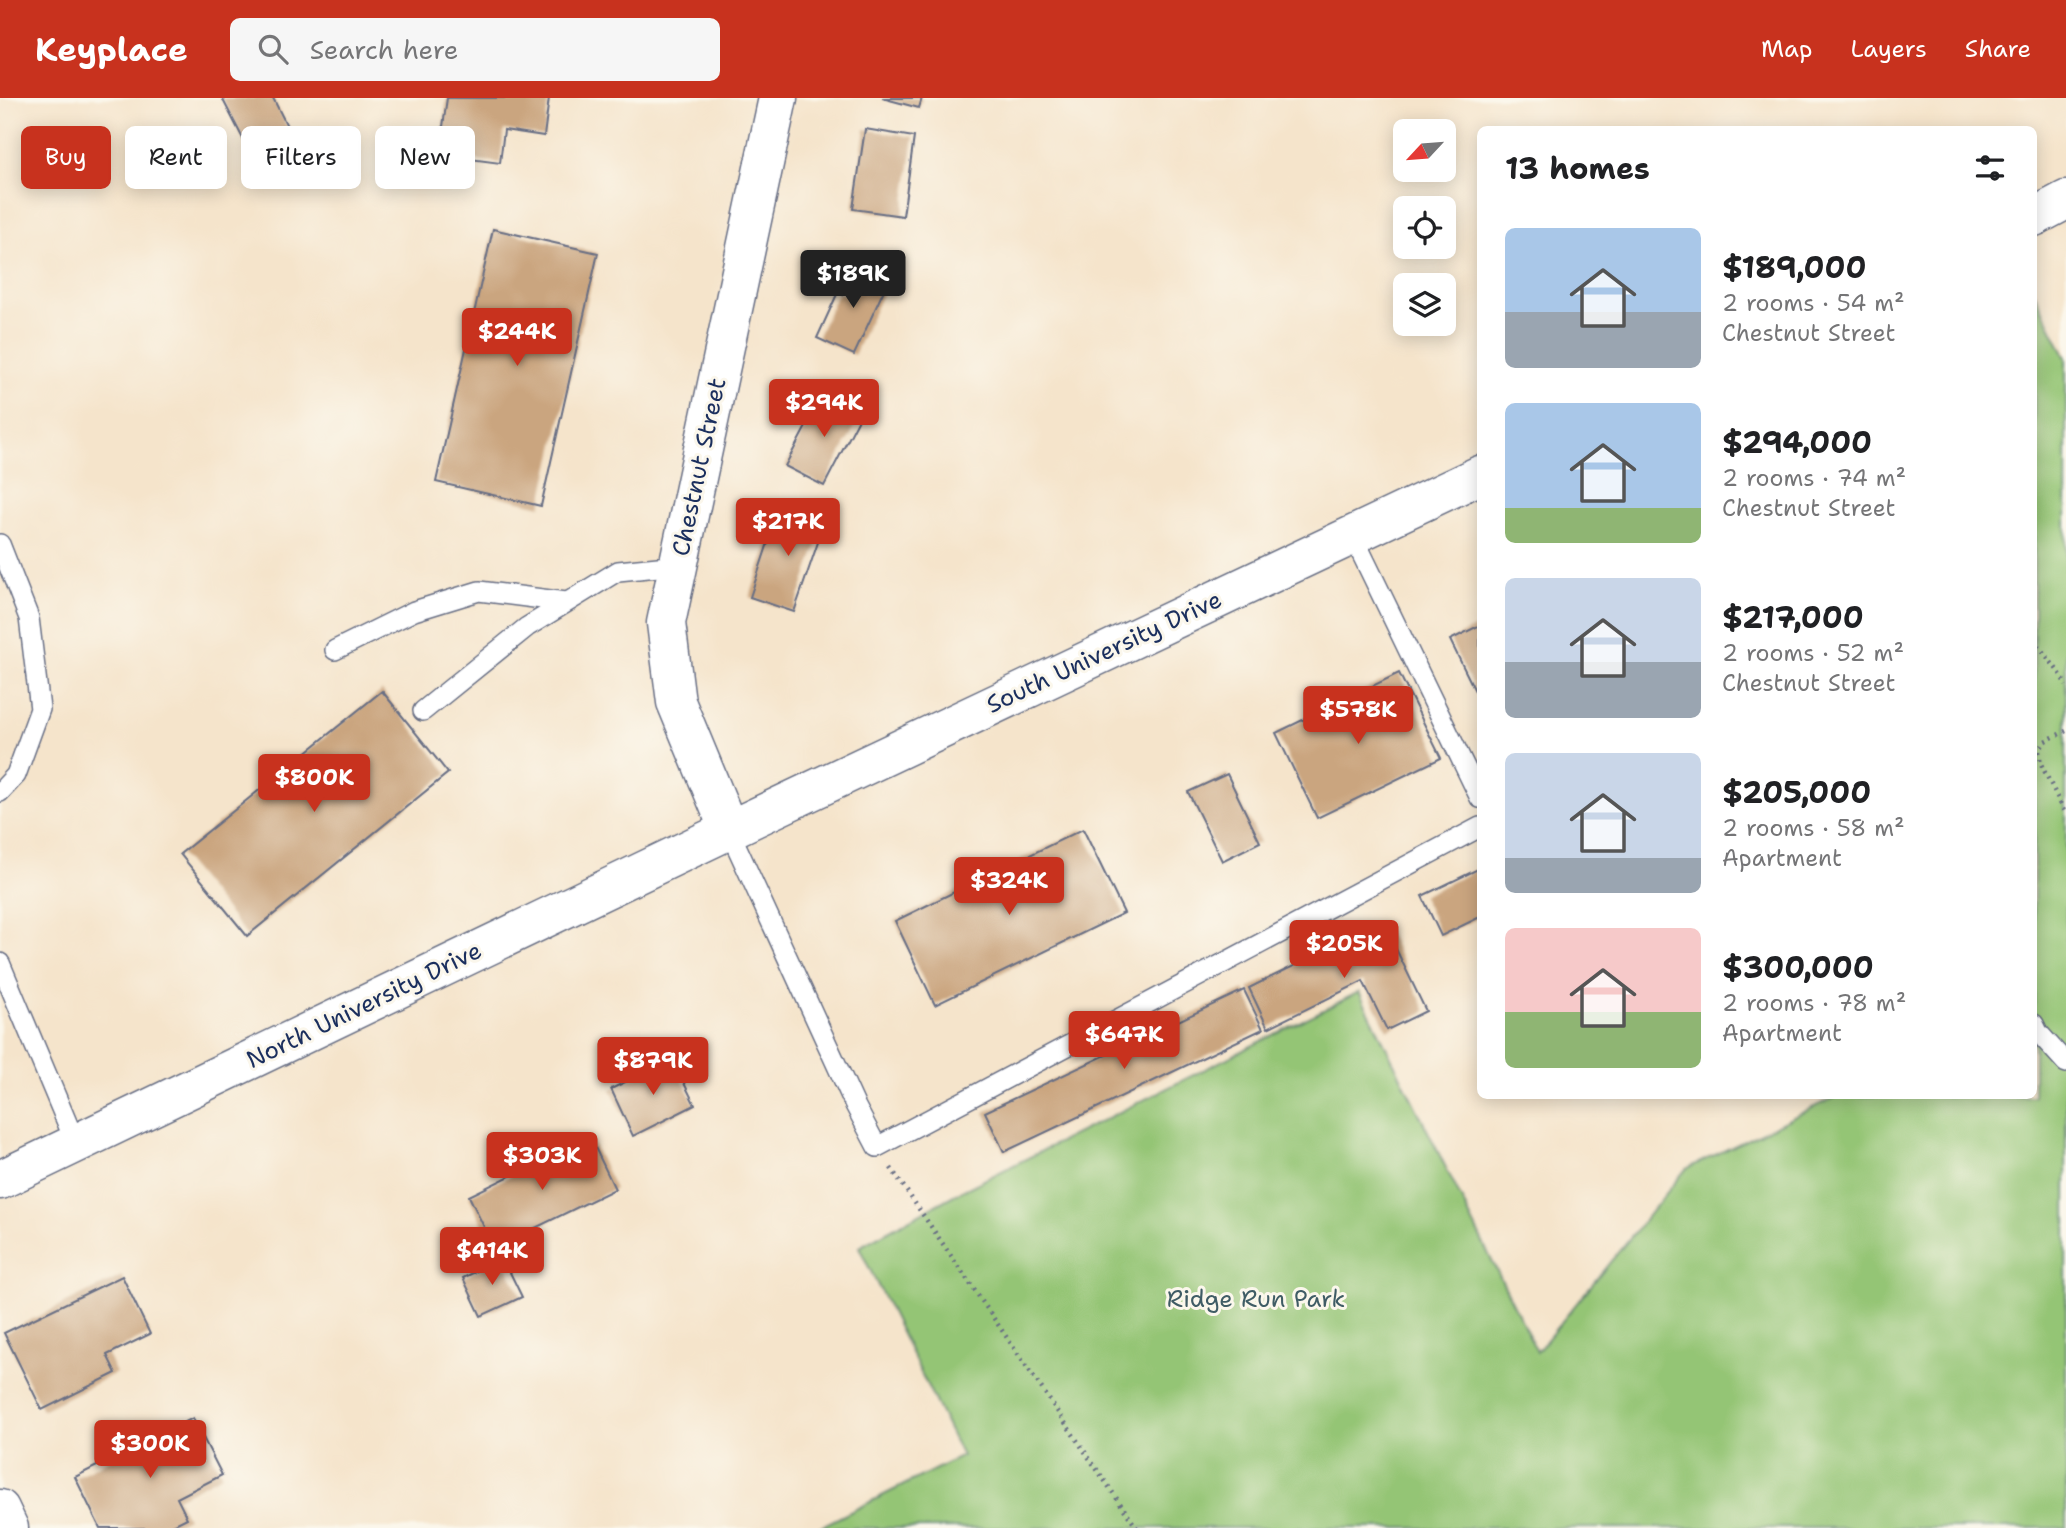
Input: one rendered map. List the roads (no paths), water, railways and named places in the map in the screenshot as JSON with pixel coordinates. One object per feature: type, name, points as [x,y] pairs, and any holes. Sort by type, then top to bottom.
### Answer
[{"type":"street","name":"Chestnut Street","points":[[729,830],[676,702],[666,623],[778,98]]},
{"type":"street","points":[[2037,215],[2066,200]]},
{"type":"street","name":"South University Drive","points":[[729,830],[1477,476]]},
{"type":"street","name":"North University Drive","points":[[0,1180],[729,830]]},
{"type":"street","points":[[0,1509],[9,1528]]},
{"type":"lane","points":[[1352,534],[1477,792]]},
{"type":"lane","points":[[0,544],[29,618],[40,709],[16,775],[0,792]]},
{"type":"lane","points":[[422,711],[527,627],[618,571],[678,565]]},
{"type":"lane","points":[[335,650],[414,611],[479,592],[565,603]]},
{"type":"lane","points":[[729,830],[855,1105],[877,1147],[1477,829]]},
{"type":"lane","points":[[0,963],[76,1144]]},
{"type":"lane","points":[[2037,1030],[2066,1063]]},
{"type":"park label","name":"Ridge Run Park","points":[[1256,1299]]}]
